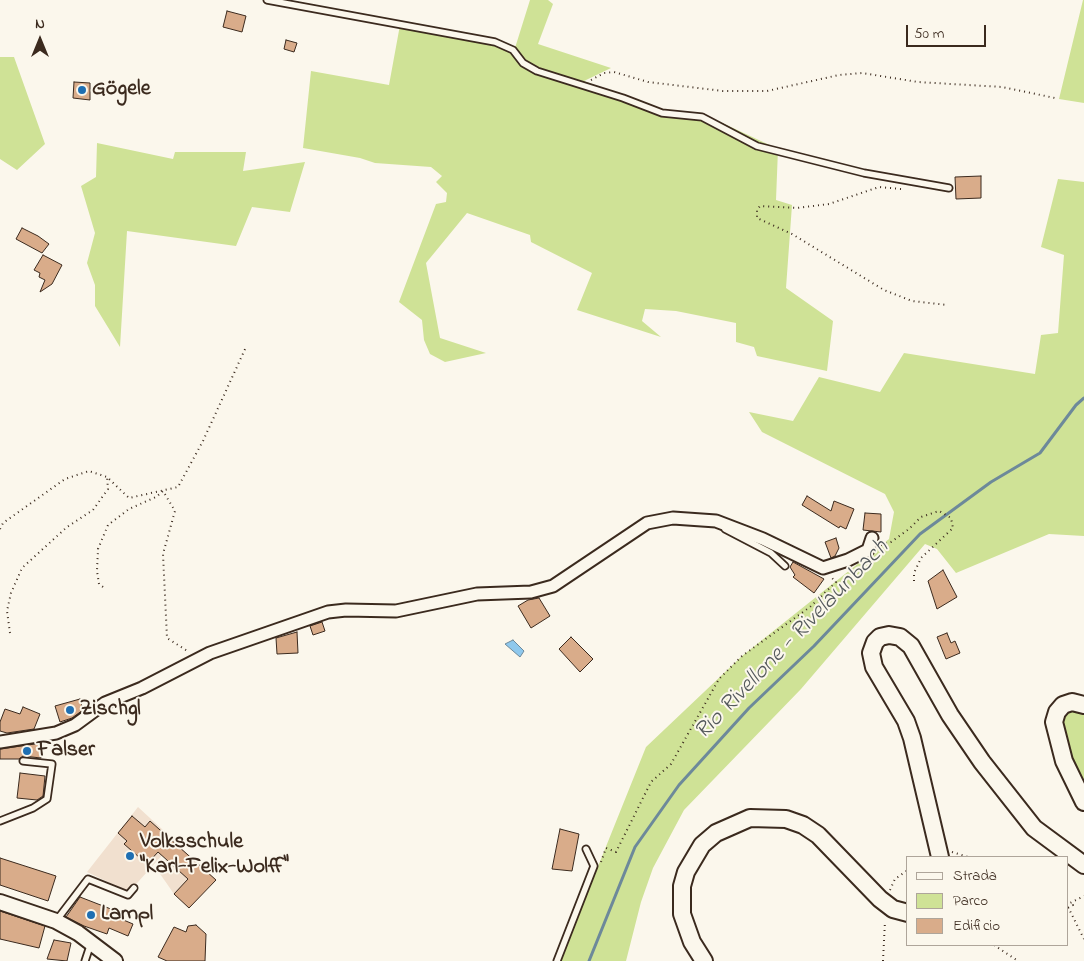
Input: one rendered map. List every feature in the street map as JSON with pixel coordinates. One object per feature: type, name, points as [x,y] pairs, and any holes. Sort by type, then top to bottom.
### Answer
[{"type":"main road","points":[[940,856],[912,738],[906,721],[874,667],[871,653],[875,642],[880,637],[889,635],[900,637],[911,646],[950,715],[987,769],[1034,828],[1084,865]]},
{"type":"main road","points":[[1084,705],[1072,702],[1063,705],[1057,712],[1054,722],[1055,733],[1064,761],[1084,802]]},
{"type":"main road","points":[[704,961],[692,942],[682,914],[682,886],[686,872],[702,845],[716,833],[750,818],[786,819],[803,825],[818,835],[880,899],[893,909],[906,912]]},
{"type":"street","points":[[0,742],[56,733],[75,725],[105,703],[142,688],[201,658],[328,612],[346,610],[396,611],[477,594],[531,592],[553,586],[647,523],[673,518],[716,521],[763,539],[823,568],[848,560],[868,550],[872,538]]},
{"type":"street","points":[[0,902],[56,921],[115,961]]},
{"type":"lane","points":[[267,0],[496,42],[512,50],[522,63],[537,71],[662,113],[702,117],[757,146],[864,173],[949,188]]},
{"type":"lane","points":[[716,521],[725,530],[771,553],[785,566]]},
{"type":"lane","points":[[0,820],[33,808],[47,799],[52,764],[24,761]]},
{"type":"lane","points":[[557,961],[594,866],[586,849]]},
{"type":"lane","points":[[56,921],[88,879],[128,895],[134,888]]},
{"type":"lane","points":[[84,961],[91,943]]},
{"type":"path","points":[[579,85],[604,73],[614,72],[648,82],[722,91],[768,91],[839,75],[862,73],[918,82],[1002,88],[1055,98]]},
{"type":"path","points":[[924,184],[916,189],[879,188],[829,204],[797,208],[760,206],[757,210],[757,218],[792,234],[884,290],[912,301],[947,305]]},
{"type":"path","points":[[0,529],[3,523],[65,478],[89,471],[107,477],[129,498],[178,487],[204,441],[246,347]]},
{"type":"path","points":[[10,633],[7,611],[22,568],[67,528],[94,510],[108,489],[107,477]]},
{"type":"path","points":[[103,587],[99,584],[96,571],[98,549],[108,525],[129,510],[156,497],[163,490]]},
{"type":"path","points":[[163,490],[175,511],[163,554],[167,638],[182,650],[201,658]]},
{"type":"path","points":[[868,550],[891,542],[921,517],[938,511],[952,518],[953,528],[921,558],[914,573],[914,582]]},
{"type":"path","points":[[600,866],[606,848],[616,852],[651,782],[671,764],[719,679],[742,656],[810,607],[836,582],[823,568]]},
{"type":"path","points":[[889,892],[896,880],[906,872]]},
{"type":"path","points":[[1069,908],[1073,906],[1070,903],[1084,896]]},
{"type":"path","points":[[1069,910],[1084,939]]},
{"type":"path","points":[[883,961],[885,920]]},
{"type":"path","points":[[996,946],[1018,961]]},
{"type":"shaded area","name":"Volksschule \"Karl-Felix-Wolff\"","points":[[138,807],[175,841],[129,892],[87,872]]},
{"type":"shaded area","points":[[180,847],[216,879],[189,908],[174,894],[156,868]]},
{"type":"green space","points":[[530,0],[548,0],[553,4],[538,44],[611,68],[584,81],[662,110],[701,113],[778,149],[776,200],[792,205],[786,288],[833,321],[827,371],[757,356],[754,347],[736,342],[736,323],[676,311],[645,309],[642,321],[661,337],[577,310],[592,273],[531,242],[530,235],[467,213],[426,263],[440,338],[486,353],[445,362],[430,354],[424,340],[422,320],[399,302],[436,204],[446,202],[447,193],[436,182],[442,176],[431,167],[375,163],[360,158],[303,148],[311,71],[389,85],[400,25],[515,48]]},
{"type":"green space","points":[[1084,0],[1084,103],[1059,99]]},
{"type":"green space","points":[[0,57],[14,57],[45,144],[17,170],[0,159]]},
{"type":"green space","points":[[97,143],[173,159],[175,152],[246,152],[243,171],[305,162],[290,212],[252,207],[236,246],[127,231],[120,347],[95,306],[95,285],[87,263],[95,233],[81,186],[96,177]]},
{"type":"green space","points":[[1058,179],[1084,182],[1084,536],[1049,534],[956,573],[937,549],[925,544],[801,689],[684,810],[653,868],[641,902],[626,961],[560,961],[646,747],[742,656],[889,539],[894,512],[885,494],[762,432],[749,412],[793,421],[819,377],[880,392],[904,353],[1035,374],[1041,335],[1058,333],[1064,255],[1041,247]]},
{"type":"green space","points":[[1078,711],[1084,715],[1084,785],[1073,764],[1062,728],[1064,715],[1068,712]]},
{"type":"water","points":[[513,640],[524,651],[520,657],[505,644]]},
{"type":"building","points":[[227,11],[246,16],[242,32],[223,27]]},
{"type":"building","points":[[286,40],[297,43],[294,52],[284,49]]},
{"type":"building","name":"Gögele","points":[[74,82],[90,83],[90,100],[73,98]]},
{"type":"building","points":[[981,176],[981,198],[956,199],[955,177]]},
{"type":"building","points":[[22,228],[49,244],[42,253],[16,239]]},
{"type":"building","points":[[43,255],[62,265],[52,284],[40,292],[45,280],[39,277],[40,273],[34,270]]},
{"type":"building","points":[[807,496],[831,511],[834,501],[854,509],[846,529],[840,526],[839,528],[802,505]]},
{"type":"building","points":[[865,513],[881,514],[881,532],[863,530]]},
{"type":"building","points":[[836,538],[839,548],[835,556],[831,558],[825,542]]},
{"type":"building","points":[[793,562],[824,579],[814,593],[793,577],[795,575],[790,567]]},
{"type":"building","points":[[943,570],[957,597],[937,609],[928,581]]},
{"type":"building","points":[[539,598],[550,616],[531,628],[518,606],[528,600]]},
{"type":"building","points":[[322,622],[325,631],[313,635],[310,626]]},
{"type":"building","points":[[297,632],[298,653],[277,654],[276,638]]},
{"type":"building","points":[[947,633],[951,643],[955,641],[960,653],[946,659],[937,637]]},
{"type":"building","points":[[571,637],[593,659],[580,672],[559,649]]},
{"type":"building","name":"Zischgl","points":[[80,699],[83,710],[72,718],[60,722],[55,706]]},
{"type":"building","points":[[23,707],[40,714],[34,729],[7,733],[0,731],[0,722],[5,709],[20,714]]},
{"type":"building","name":"Falser","points":[[42,743],[41,758],[23,756],[19,759],[0,759],[0,749]]},
{"type":"building","points":[[20,773],[45,776],[43,796],[37,800],[17,798]]},
{"type":"building","points":[[132,816],[145,827],[150,821],[216,880],[189,908],[174,894],[188,879],[158,852],[147,864],[124,844],[127,841],[118,833]]},
{"type":"building","points":[[560,829],[579,834],[572,871],[552,869]]},
{"type":"building","points":[[0,858],[56,876],[48,901],[0,885]]},
{"type":"building","name":"Lampl","points":[[80,897],[116,911],[114,916],[133,924],[128,936],[109,928],[107,934],[66,917]]},
{"type":"building","points":[[0,911],[45,926],[39,948],[0,939]]},
{"type":"building","points":[[196,925],[206,934],[205,961],[167,961],[158,957],[174,927],[186,932],[188,926]]},
{"type":"building","points":[[54,940],[71,943],[67,961],[47,959]]},
{"type":"waterway","name":"Rio Rivellone - Rivelaunbach","points":[[589,961],[635,847],[679,785],[749,708],[814,646],[920,534],[991,482],[1040,453],[1076,405],[1084,398]]},
{"type":"place","name":"Gögele","points":[[82,90]]},
{"type":"place","name":"Zischgl","points":[[70,710]]},
{"type":"place","name":"Falser","points":[[27,751]]},
{"type":"place","name":"Volksschule \"Karl-Felix-Wolff\"","points":[[130,856]]},
{"type":"place","name":"Lampl","points":[[91,915]]}]
